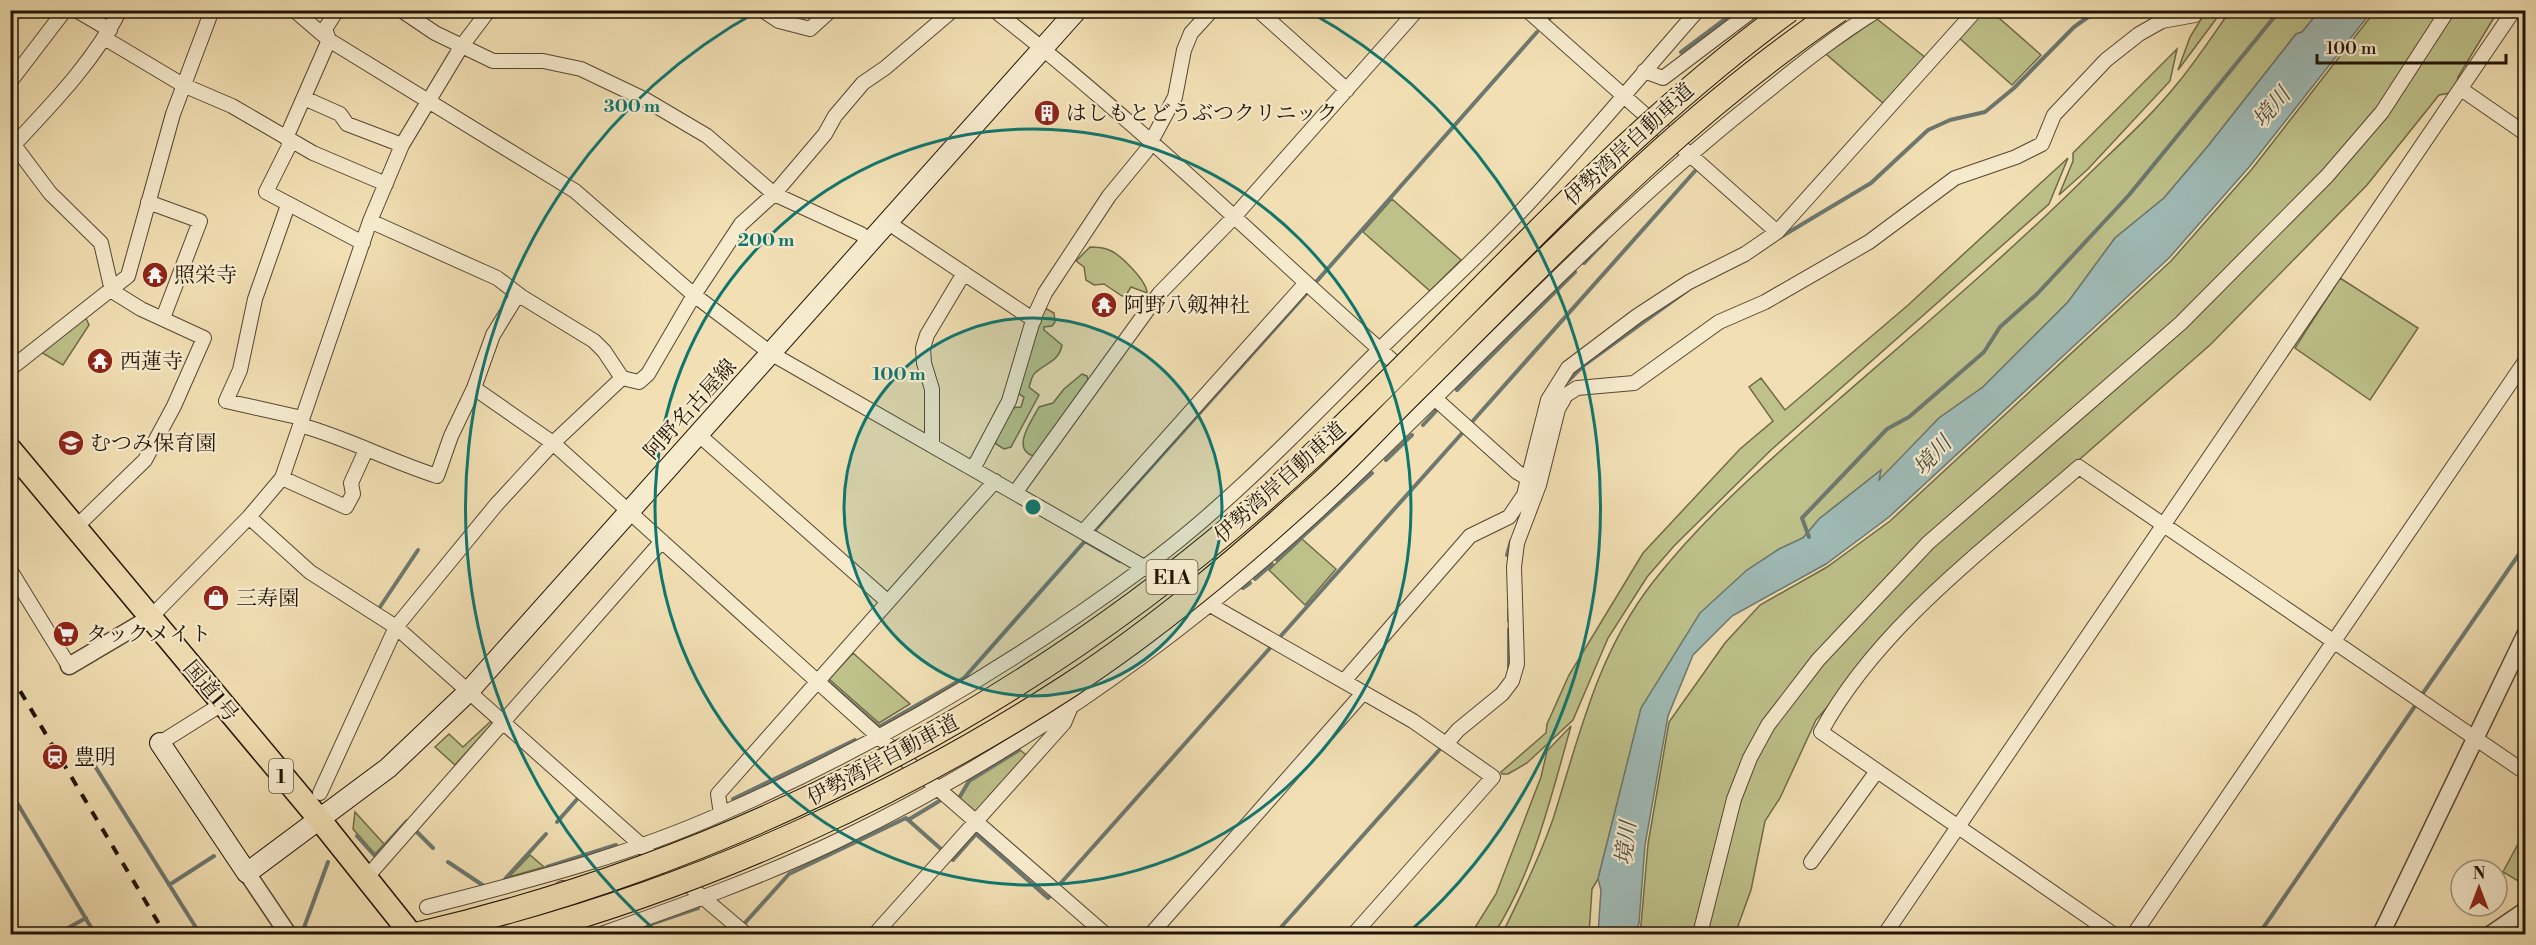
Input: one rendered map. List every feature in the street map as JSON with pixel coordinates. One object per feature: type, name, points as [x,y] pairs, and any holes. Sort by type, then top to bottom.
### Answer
[{"type":"highway","name":"伊勢湾岸自動車道","points":[[420,934],[528,906],[597,884],[697,849],[755,825],[879,766],[1047,666],[1175,574],[1245,515],[1315,453],[1591,177],[1688,88],[1789,10]]},
{"type":"highway","name":"伊勢湾岸自動車道","points":[[519,934],[609,908],[791,836],[960,750],[1073,683],[1186,599],[1316,488],[1681,131],[1748,76],[1839,10]]},
{"type":"highway","name":"国道1号","points":[[10,449],[320,820],[411,934]]},
{"type":"main road","name":"阿野名古屋線","points":[[247,873],[388,768],[469,691],[1077,10]]},
{"type":"main road","points":[[160,744],[247,873]]},
{"type":"street","points":[[10,82],[65,10]]},
{"type":"street","points":[[76,10],[183,85],[232,106],[289,140],[386,184]]},
{"type":"street","points":[[111,291],[101,243],[50,193],[12,147],[108,34],[120,10]]},
{"type":"street","points":[[10,369],[71,318],[111,291],[128,276],[183,85],[212,10]]},
{"type":"street","points":[[294,10],[329,40],[575,191],[694,295],[772,354],[1344,681],[1447,743],[1493,777],[1354,934]]},
{"type":"street","points":[[337,10],[325,29],[329,40],[304,99],[299,104],[289,140],[266,192],[363,243]]},
{"type":"street","points":[[401,10],[461,47],[493,61],[543,61],[581,69],[646,100],[707,136],[774,194],[861,234],[869,242]]},
{"type":"street","points":[[10,570],[69,666],[150,618],[249,517],[282,478],[370,221],[402,146],[461,47],[489,10]]},
{"type":"street","points":[[762,10],[780,21],[810,28],[831,10]]},
{"type":"street","points":[[370,221],[479,267],[594,341],[622,378],[639,382],[648,374],[694,295],[741,224],[774,194],[825,134],[835,116],[863,82],[885,68],[938,16],[953,10]]},
{"type":"street","points":[[994,10],[1151,141],[1305,284],[1435,399],[1534,482]]},
{"type":"street","points":[[973,469],[1009,401],[1034,320],[1045,293],[1109,196],[1151,141],[1175,98],[1184,50],[1191,33],[1212,10]]},
{"type":"street","points":[[1258,10],[1274,16],[1347,90]]},
{"type":"street","points":[[1015,493],[1159,294],[1233,218],[1417,10]]},
{"type":"street","points":[[1527,10],[1777,232]]},
{"type":"street","points":[[427,907],[557,873],[641,845],[721,814],[880,738],[1026,651],[1144,568],[1222,502],[1322,410],[1523,210],[1698,10]]},
{"type":"street","points":[[1644,71],[1663,78],[1753,10]]},
{"type":"street","points":[[601,934],[705,897],[837,841],[940,788],[1070,709],[1212,605],[1317,512],[1435,399],[1610,224],[1689,154],[1843,31],[1878,10]]},
{"type":"street","points":[[1344,681],[1470,536],[1509,517],[1534,482],[1544,411],[1553,389],[1568,368],[1637,316],[1689,282],[1745,254],[1777,232],[1976,10]]},
{"type":"street","points":[[1447,743],[1458,730],[1502,694],[1512,681],[1517,664],[1514,567],[1517,543],[1558,409],[1566,395],[1577,388],[1634,383],[1719,322],[1765,302],[1869,242],[1955,178],[2016,157],[2042,144],[2054,115],[2106,60],[2139,34],[2162,21],[2195,15],[2198,10]]},
{"type":"street","points":[[1700,934],[1734,799],[1750,758],[1767,725],[1818,660],[1928,543],[2181,323],[2327,176],[2382,112],[2448,10]]},
{"type":"street","points":[[1885,934],[2514,10]]},
{"type":"street","points":[[2461,89],[2526,134]]},
{"type":"street","points":[[304,99],[340,114],[347,124],[402,146]]},
{"type":"street","points":[[148,202],[200,221],[163,318]]},
{"type":"street","points":[[288,204],[255,299],[240,370],[226,401],[301,422],[366,450],[437,476],[451,436],[474,388],[493,335],[518,294]]},
{"type":"street","points":[[887,222],[1034,320]]},
{"type":"street","points":[[932,445],[932,388],[924,363],[923,348],[927,336],[964,273]]},
{"type":"street","points":[[1083,532],[1305,284]]},
{"type":"street","points":[[75,528],[145,460],[174,406],[204,338],[111,291]]},
{"type":"street","points":[[2134,934],[2526,360]]},
{"type":"street","points":[[320,793],[396,627],[496,505],[553,442],[622,378]]},
{"type":"street","points":[[474,388],[553,442],[880,738],[1105,934]]},
{"type":"street","points":[[699,435],[887,601]]},
{"type":"street","points":[[282,478],[346,507],[353,494],[351,483],[366,450]]},
{"type":"street","points":[[2113,934],[1958,829],[1821,732],[1834,707],[1872,659],[1926,601],[2079,467],[2474,740],[2526,773]]},
{"type":"street","points":[[721,814],[718,794],[994,481]]},
{"type":"street","points":[[249,517],[310,572],[396,627],[641,845],[746,934]]},
{"type":"street","points":[[366,878],[662,541]]},
{"type":"street","points":[[2381,934],[2523,642]]},
{"type":"street","points":[[1152,934],[1363,693]]},
{"type":"street","points":[[160,744],[222,704]]},
{"type":"street","points":[[875,934],[1064,723],[1070,709]]},
{"type":"street","points":[[1811,862],[1877,771]]},
{"type":"street","points":[[247,873],[284,932]]},
{"type":"street","points":[[557,873],[576,934]]},
{"type":"street","points":[[2491,934],[2526,910]]},
{"type":"green space","points":[[1982,11],[1991,11],[2041,55],[2012,85],[1958,37]]},
{"type":"green space","points":[[2206,11],[2222,11],[2178,70],[2190,37]]},
{"type":"green space","points":[[2230,11],[2320,11],[2302,32],[2296,34],[2164,198],[2115,238],[2068,302],[1983,387],[1939,418],[1879,481],[1880,471],[1819,519],[1803,538],[1779,549],[1641,709],[1598,879],[1592,889],[1589,934],[1502,934],[1548,834],[1592,696],[1604,666],[1634,609],[1653,582],[1695,533],[1741,487],[1999,259],[2136,128],[2184,75]]},
{"type":"green space","points":[[2375,11],[2498,11],[2458,77],[2455,92],[2439,95],[2367,185],[2210,345],[2023,509],[1890,636],[1816,720],[1780,798],[1765,821],[1751,890],[1735,934],[1638,934],[1641,925],[1648,844],[1669,722],[1725,643],[1760,605],[1827,567],[1890,521],[2171,261],[2252,169]]},
{"type":"green space","points":[[1877,19],[1926,58],[1884,104],[1826,54]]},
{"type":"green space","points":[[2177,49],[2170,81],[2088,169],[2059,195],[2073,161],[2073,153]]},
{"type":"green space","points":[[2068,158],[2049,204],[1771,450],[1674,546],[1647,577],[1608,638],[1573,720],[1527,763],[1508,774],[1502,774],[1501,772],[1546,733],[1547,724],[1569,675],[1643,553],[1740,449],[1773,421],[1749,387],[1761,378],[1785,410],[1907,306]]},
{"type":"green space","points":[[1392,199],[1461,260],[1430,291],[1363,232]]},
{"type":"green space","points":[[1090,247],[1104,248],[1120,257],[1138,275],[1147,293],[1131,287],[1126,295],[1122,296],[1104,284],[1094,285],[1086,280],[1084,267],[1076,261]]},
{"type":"green space","points":[[2340,278],[2418,328],[2370,400],[2295,348]]},
{"type":"green space","points":[[1045,308],[1054,313],[1055,322],[1052,326],[1044,327],[1044,330],[1062,345],[1055,359],[1033,376],[1029,387],[1039,395],[1011,447],[1004,449],[996,444],[995,440],[1012,408],[1021,407],[1024,397],[1016,392]]},
{"type":"green space","points":[[84,314],[89,325],[63,365],[39,351]]},
{"type":"green space","points":[[1082,374],[1087,376],[1088,380],[1034,456],[1027,453],[1023,441],[1039,407],[1053,403],[1064,389]]},
{"type":"green space","points":[[1302,539],[1336,569],[1305,605],[1269,570]]},
{"type":"green space","points":[[853,653],[910,704],[879,723],[829,679]]},
{"type":"green space","points":[[491,721],[493,723],[455,765],[435,747],[449,734],[463,747]]},
{"type":"green space","points":[[1571,726],[1540,833],[1508,910],[1494,934],[1471,934],[1496,894],[1541,777],[1547,751]]},
{"type":"green space","points":[[1020,750],[1029,757],[980,812],[974,812],[959,799],[970,781]]},
{"type":"green space","points":[[355,812],[384,844],[375,854],[353,829]]},
{"type":"green space","points":[[2526,831],[2525,885],[2509,876],[2509,861]]},
{"type":"green space","points":[[530,855],[544,867],[509,877]]},
{"type":"water","name":"境川","points":[[2320,10],[2372,11],[2250,166],[2169,258],[1889,517],[1826,564],[1732,616],[1693,655],[1668,716],[1645,845],[1639,923],[1635,934],[1598,934],[1601,890],[1598,879],[1641,708],[1700,613],[1747,570],[1779,549],[1803,538],[1819,519],[1881,470],[1879,480],[1939,418],[1983,387],[2068,302],[2115,238],[2164,198],[2296,34],[2302,32]]},
{"type":"waterway","points":[[1549,19],[1557,10]]},
{"type":"waterway","points":[[1681,52],[1737,10]]},
{"type":"waterway","points":[[1779,238],[1871,183],[1928,130],[1950,120],[1985,112],[2014,88],[2074,27],[2098,10]]},
{"type":"waterway","points":[[1809,537],[1802,518],[1887,429],[1909,417],[1984,352],[2000,327],[2037,294],[2129,195],[2280,10]]},
{"type":"waterway","points":[[1316,282],[1537,32]]},
{"type":"waterway","points":[[1471,423],[1695,171]]},
{"type":"waterway","points":[[1584,263],[1606,240]]},
{"type":"waterway","points":[[1457,390],[1575,272]]},
{"type":"waterway","points":[[1565,384],[1583,366],[1688,290]]},
{"type":"waterway","points":[[1095,530],[1306,294]]},
{"type":"waterway","points":[[1423,425],[1436,411]]},
{"type":"waterway","points":[[1279,638],[1464,431]]},
{"type":"waterway","points":[[1386,460],[1412,435]]},
{"type":"waterway","points":[[1277,560],[1372,473]]},
{"type":"waterway","points":[[828,682],[879,727],[964,678],[1085,541],[1120,561]]},
{"type":"waterway","points":[[1507,555],[1511,541]]},
{"type":"waterway","points":[[2421,696],[2526,544]]},
{"type":"waterway","points":[[378,610],[418,550]]},
{"type":"waterway","points":[[1255,579],[1272,564]]},
{"type":"waterway","points":[[1243,588],[1250,583]]},
{"type":"waterway","points":[[1509,609],[1509,621]]},
{"type":"waterway","points":[[1509,629],[1509,670]]},
{"type":"waterway","points":[[1060,884],[1270,648]]},
{"type":"waterway","points":[[2259,934],[2417,703]]},
{"type":"waterway","points":[[733,799],[855,740]]},
{"type":"waterway","points":[[1275,934],[1441,748]]},
{"type":"waterway","points":[[959,798],[969,781],[1019,750]]},
{"type":"waterway","points":[[88,755],[200,934]]},
{"type":"waterway","points":[[10,791],[95,934]]},
{"type":"waterway","points":[[557,822],[579,797]]},
{"type":"waterway","points":[[908,820],[941,800]]},
{"type":"waterway","points":[[743,925],[789,874],[906,818],[941,849]]},
{"type":"waterway","points":[[357,836],[375,856],[407,821]]},
{"type":"waterway","points":[[415,830],[433,848]]},
{"type":"waterway","points":[[505,879],[546,834]]},
{"type":"waterway","points":[[951,858],[953,860],[976,834],[1048,898],[1052,894]]},
{"type":"waterway","points":[[547,867],[616,845]]},
{"type":"waterway","points":[[169,885],[214,856]]},
{"type":"waterway","points":[[302,933],[328,862]]},
{"type":"waterway","points":[[448,862],[484,886]]},
{"type":"waterway","points":[[621,934],[698,908]]},
{"type":"waterway","points":[[57,934],[86,918]]},
{"type":"railway","points":[[10,674],[165,934]]},
{"type":"place","name":"はしもとどうぶつクリニック","points":[[1047,113]]},
{"type":"place","name":"照栄寺","points":[[155,275]]},
{"type":"place","name":"阿野八剱神社","points":[[1104,305]]},
{"type":"place","name":"西蓮寺","points":[[100,361]]},
{"type":"place","name":"むつみ保育園","points":[[71,443]]},
{"type":"place","name":"三寿園","points":[[216,598]]},
{"type":"place","name":"タックメイト","points":[[66,634]]},
{"type":"place","name":"豊明","points":[[55,757]]}]
